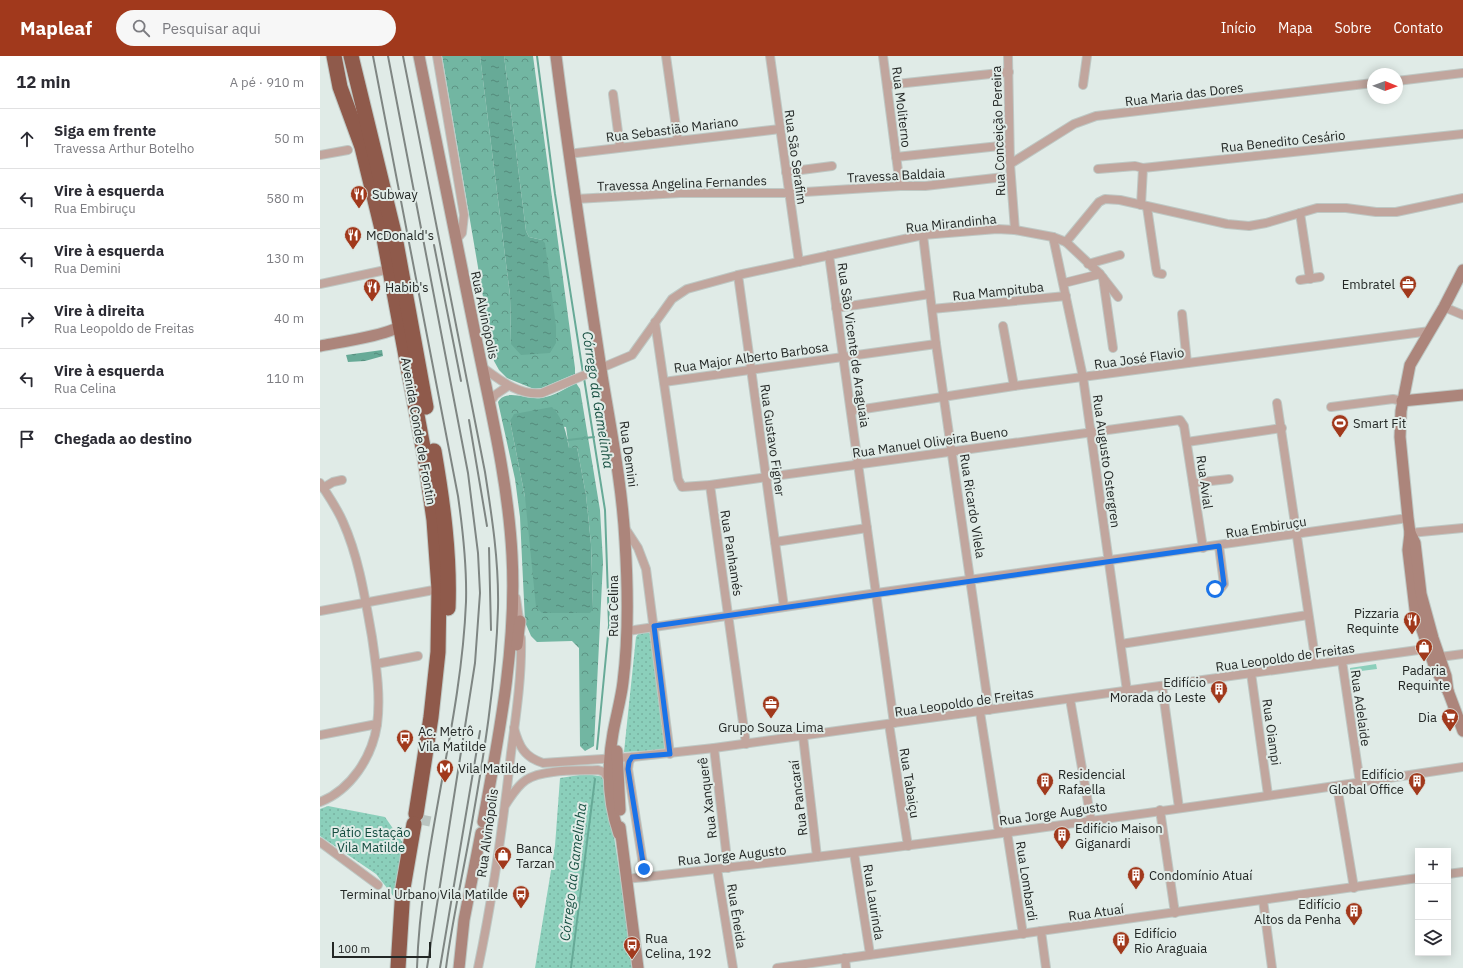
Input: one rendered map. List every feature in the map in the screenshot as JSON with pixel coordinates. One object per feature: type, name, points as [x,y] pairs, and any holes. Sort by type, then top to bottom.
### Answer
[{"type":"highway","name":"Avenida Conde de Frontin","points":[[334,56],[340,87],[362,147],[390,269],[405,323],[439,479],[446,530],[449,580],[447,640],[440,711],[419,820],[403,888],[399,966]]},
{"type":"highway","points":[[346,56],[356,99],[369,128]]},
{"type":"highway","name":"Avenida Conde de Frontin","points":[[351,56],[395,237],[405,323],[434,520],[439,589],[436,684],[419,820]]},
{"type":"street","name":"Rua Alvinópolis","points":[[419,56],[482,367],[508,505],[512,557],[508,666],[489,788],[464,920],[459,968]]},
{"type":"street","points":[[437,56],[464,215],[462,233],[456,241]]},
{"type":"street","name":"Rua Demini","points":[[556,56],[568,154],[625,528],[643,557],[654,626],[670,754]]},
{"type":"street","points":[[666,56],[678,141]]},
{"type":"street","name":"Rua São Serafim","points":[[770,56],[788,193],[799,262]]},
{"type":"street","name":"Rua Moliterno","points":[[883,56],[900,186]]},
{"type":"street","name":"Rua Conceição Pereira","points":[[1008,56],[1009,145],[1015,230]]},
{"type":"street","points":[[1083,85],[1088,56]]},
{"type":"street","points":[[887,86],[1008,72]]},
{"type":"street","points":[[1403,80],[1463,73]]},
{"type":"street","name":"Rua Maria das Dores","points":[[1010,164],[1074,124],[1096,116],[1367,85]]},
{"type":"street","points":[[613,94],[620,147]]},
{"type":"street","name":"Rua Sebastião Mariano","points":[[568,154],[780,128]]},
{"type":"street","name":"Rua Benedito Cesário","points":[[1098,169],[1135,166],[1143,168],[1463,134]]},
{"type":"street","points":[[896,157],[1009,145]]},
{"type":"street","points":[[320,155],[348,150]]},
{"type":"street","points":[[786,172],[832,166]]},
{"type":"street","points":[[1143,168],[1144,206],[1157,273],[1162,274]]},
{"type":"street","name":"Travessa Baldaia","points":[[788,193],[949,184],[1004,177]]},
{"type":"street","name":"Travessa Angelina Fernandes","points":[[576,199],[680,193],[788,193]]},
{"type":"street","points":[[1118,297],[1102,276],[1066,242],[1101,200],[1120,200],[1238,226],[1266,223],[1300,213],[1330,207],[1376,212],[1396,212],[1463,198]]},
{"type":"street","points":[[1300,213],[1310,279]]},
{"type":"street","name":"Rua Mirandinha","points":[[482,367],[508,386],[526,394],[548,392],[601,367],[632,355],[676,294],[738,276],[923,235],[977,229],[1015,230],[1053,237],[1066,242]]},
{"type":"street","name":"Rua Ricardo Vilela","points":[[923,235],[936,344],[972,580],[989,710]]},
{"type":"street","name":"Rua Augusto Ostergren","points":[[1053,237],[1083,377],[1127,691]]},
{"type":"street","name":"Rua São Vicente de Araguaia","points":[[829,255],[877,593],[891,724]]},
{"type":"street","points":[[1088,264],[1120,255]]},
{"type":"street","points":[[320,284],[390,269]]},
{"type":"street","points":[[1463,270],[1444,307],[1410,365],[1402,401],[1400,437],[1410,533],[1408,543],[1413,596],[1417,614],[1431,644],[1440,657],[1446,676],[1448,691],[1463,731]]},
{"type":"street","name":"Rua Gustavo Figner","points":[[738,276],[784,607]]},
{"type":"street","points":[[1064,283],[1102,276]]},
{"type":"street","points":[[1102,276],[1113,348]]},
{"type":"street","points":[[1300,280],[1320,277]]},
{"type":"street","points":[[836,308],[930,294]]},
{"type":"street","name":"Rua Mampituba","points":[[932,309],[1066,296]]},
{"type":"street","points":[[1444,307],[1463,315]]},
{"type":"street","points":[[1182,314],[1187,363]]},
{"type":"street","points":[[655,322],[664,382]]},
{"type":"street","points":[[320,346],[405,323]]},
{"type":"street","points":[[1003,326],[1014,386]]},
{"type":"street","name":"Rua José Flavio","points":[[851,411],[1014,386],[1430,331]]},
{"type":"street","name":"Rua Major Alberto Barbosa","points":[[664,382],[936,344]]},
{"type":"street","name":"Rua Manuel Oliveira Bueno","points":[[664,382],[678,479],[682,487],[710,485],[1091,431],[1181,420]]},
{"type":"street","points":[[489,404],[500,391],[508,386]]},
{"type":"street","points":[[1331,407],[1393,399],[1402,401],[1463,395]]},
{"type":"street","points":[[1278,403],[1316,664]]},
{"type":"street","name":"Rua Avial","points":[[1181,420],[1184,426],[1187,442],[1203,548]]},
{"type":"street","points":[[1187,442],[1282,428]]},
{"type":"street","points":[[1193,483],[1228,479]]},
{"type":"street","points":[[320,802],[332,796],[352,780],[366,756],[377,724],[376,664],[362,580],[345,528],[322,485],[342,480]]},
{"type":"street","name":"Rua Panhamés","points":[[710,485],[746,744]]},
{"type":"street","name":"Rua Embiruçu","points":[[628,631],[877,593],[1110,562],[1408,518]]},
{"type":"street","name":"Rua Celina","points":[[625,528],[628,631],[623,685],[609,780],[613,817],[619,834],[626,879],[638,968]]},
{"type":"street","points":[[775,542],[868,528]]},
{"type":"street","points":[[1410,533],[1463,528]]},
{"type":"street","points":[[1215,589],[1221,588],[1224,584],[1219,546]]},
{"type":"street","name":"Rua Alvinópolis","points":[[478,968],[487,928],[505,804],[521,659],[520,621],[512,582]]},
{"type":"street","points":[[320,611],[439,589]]},
{"type":"street","points":[[1121,644],[1308,615]]},
{"type":"street","points":[[489,788],[502,749],[520,621]]},
{"type":"street","points":[[1431,644],[1439,678],[1448,691]]},
{"type":"street","name":"Rua Leopoldo de Freitas","points":[[514,728],[522,751],[529,758],[543,763],[670,754],[1342,661],[1418,650],[1431,644]]},
{"type":"street","points":[[1440,657],[1463,654]]},
{"type":"street","points":[[376,664],[418,656]]},
{"type":"street","name":"Rua Adelaide","points":[[1342,661],[1360,783]]},
{"type":"street","name":"Rua Oiampi","points":[[1251,674],[1268,795]]},
{"type":"street","points":[[1162,686],[1179,808]]},
{"type":"street","points":[[1070,699],[1091,820]]},
{"type":"street","name":"Rua Lombardi","points":[[980,712],[1023,934]]},
{"type":"street","points":[[320,735],[377,724]]},
{"type":"street","name":"Rua Tabaiçu","points":[[891,724],[908,846]]},
{"type":"street","name":"Rua Pancaraí","points":[[802,736],[817,857]]},
{"type":"street","name":"Rua Xanquerê","points":[[714,748],[728,868]]},
{"type":"street","points":[[626,879],[645,877],[628,769],[629,762],[632,757]]},
{"type":"street","name":"Rua Celina","points":[[613,758],[620,814],[619,834]]},
{"type":"street","name":"Rua Jorge Augusto","points":[[645,877],[908,846],[1360,783],[1463,767]]},
{"type":"street","points":[[505,804],[517,788],[527,779],[536,776],[556,772],[598,770],[604,772],[609,780]]},
{"type":"street","points":[[1337,786],[1354,888]]},
{"type":"street","points":[[1160,810],[1175,913]]},
{"type":"street","points":[[320,842],[378,885]]},
{"type":"street","name":"Rua Laurinda","points":[[854,853],[870,954]]},
{"type":"street","name":"Rua Êneida","points":[[717,869],[733,968]]},
{"type":"street","points":[[1451,874],[1463,872]]},
{"type":"street","name":"Rua Atuaí","points":[[777,968],[1415,878]]},
{"type":"street","points":[[1263,900],[1272,968]]},
{"type":"street","points":[[1041,931],[1046,968]]},
{"type":"street","points":[[845,958],[846,968]]},
{"type":"green space","points":[[442,56],[480,56],[510,295],[511,344],[542,240],[529,237],[526,231],[504,56],[533,56],[575,368],[575,374],[542,388],[534,389],[507,378],[499,370],[494,361]]},
{"type":"green space","points":[[576,383],[580,389],[600,510],[603,562],[594,746],[585,751],[580,746],[579,648],[572,641],[537,642],[531,636],[525,622],[520,517],[515,479],[498,402],[502,398],[511,395],[535,398],[546,397]],"holes":[[[510,421],[566,427],[569,449],[577,447],[586,495],[591,544],[593,609],[525,497]]]},
{"type":"green space","points":[[639,633],[649,633],[652,635],[666,750],[624,752],[636,637]]},
{"type":"green space","points":[[1376,664],[1377,669],[1353,672],[1353,676],[1351,676],[1350,668]]},
{"type":"green space","points":[[586,774],[605,777],[634,968],[535,968],[555,846],[560,778]]},
{"type":"green space","name":"Pátio Estação Vila Matilde","points":[[328,806],[385,817],[403,843],[394,897],[376,874],[320,836],[320,809]]},
{"type":"water","points":[[480,56],[504,56],[526,231],[529,237],[542,240],[545,243],[556,326],[556,343],[550,353],[521,355],[511,344],[510,295]]},
{"type":"water","points":[[382,350],[383,356],[365,361],[348,362],[346,355]]},
{"type":"water","points":[[552,407],[562,421],[569,448],[577,447],[586,495],[591,544],[593,609],[590,613],[542,613],[536,607],[525,497],[510,421],[514,414]]},
{"type":"waterway","name":"Córrego da Gamelinha","points":[[537,56],[555,194],[583,373]]},
{"type":"waterway","name":"Córrego da Gamelinha","points":[[584,378],[605,510],[609,625],[597,749]]},
{"type":"waterway","points":[[568,440],[594,437]]},
{"type":"waterway","name":"Córrego da Gamelinha","points":[[571,968],[595,779]]},
{"type":"tunnel","points":[[422,825],[424,815]]},
{"type":"railway","points":[[373,56],[458,496],[466,576],[463,648],[457,694],[426,876],[420,922],[417,968]]},
{"type":"railway","points":[[388,56],[468,473],[478,553],[480,593],[475,663],[427,968]]},
{"type":"railway","points":[[403,56],[485,472],[496,557],[498,591],[497,635],[489,718],[476,801],[454,915],[446,968]]},
{"type":"railway","points":[[434,245],[461,381]]},
{"type":"railway","points":[[469,420],[487,526]]},
{"type":"railway","points":[[489,548],[491,630]]},
{"type":"railway","points":[[440,968],[480,731]]},
{"type":"place","name":"Subway","points":[[359,209]]},
{"type":"place","name":"McDonald's","points":[[353,250]]},
{"type":"place","name":"Embratel","points":[[1408,299]]},
{"type":"place","name":"Habib's","points":[[372,302]]},
{"type":"place","name":"Smart Fit","points":[[1340,438]]},
{"type":"place","name":"Pizzaria Requinte","points":[[1412,635]]},
{"type":"place","name":"Padaria Requinte","points":[[1424,662]]},
{"type":"place","name":"Edifício Morada do Leste","points":[[1219,704]]},
{"type":"place","name":"Grupo Souza Lima","points":[[771,719]]},
{"type":"place","name":"Dia","points":[[1450,732]]},
{"type":"place","name":"Ac. Metrô Vila Matilde","points":[[405,753]]},
{"type":"place","name":"Vila Matilde","points":[[445,783]]},
{"type":"place","name":"Residencial Rafaella","points":[[1045,796]]},
{"type":"place","name":"Edifício Global Office","points":[[1417,796]]},
{"type":"place","name":"Edifício Maison Giganardi","points":[[1062,850]]},
{"type":"place","name":"Banca Tarzan","points":[[503,870]]},
{"type":"place","name":"Condomínio Atuaí","points":[[1136,890]]},
{"type":"place","name":"Terminal Urbano Vila Matilde","points":[[521,909]]},
{"type":"place","name":"Edifício Altos da Penha","points":[[1354,926]]},
{"type":"place","name":"Edifício Rio Araguaia","points":[[1121,955]]},
{"type":"place","name":"Rua Celina, 192","points":[[632,960]]},
{"type":"route","points":[[644,869],[628,769],[629,762],[632,757],[670,754],[654,626],[1219,546],[1224,584],[1221,588],[1215,589]]}]
